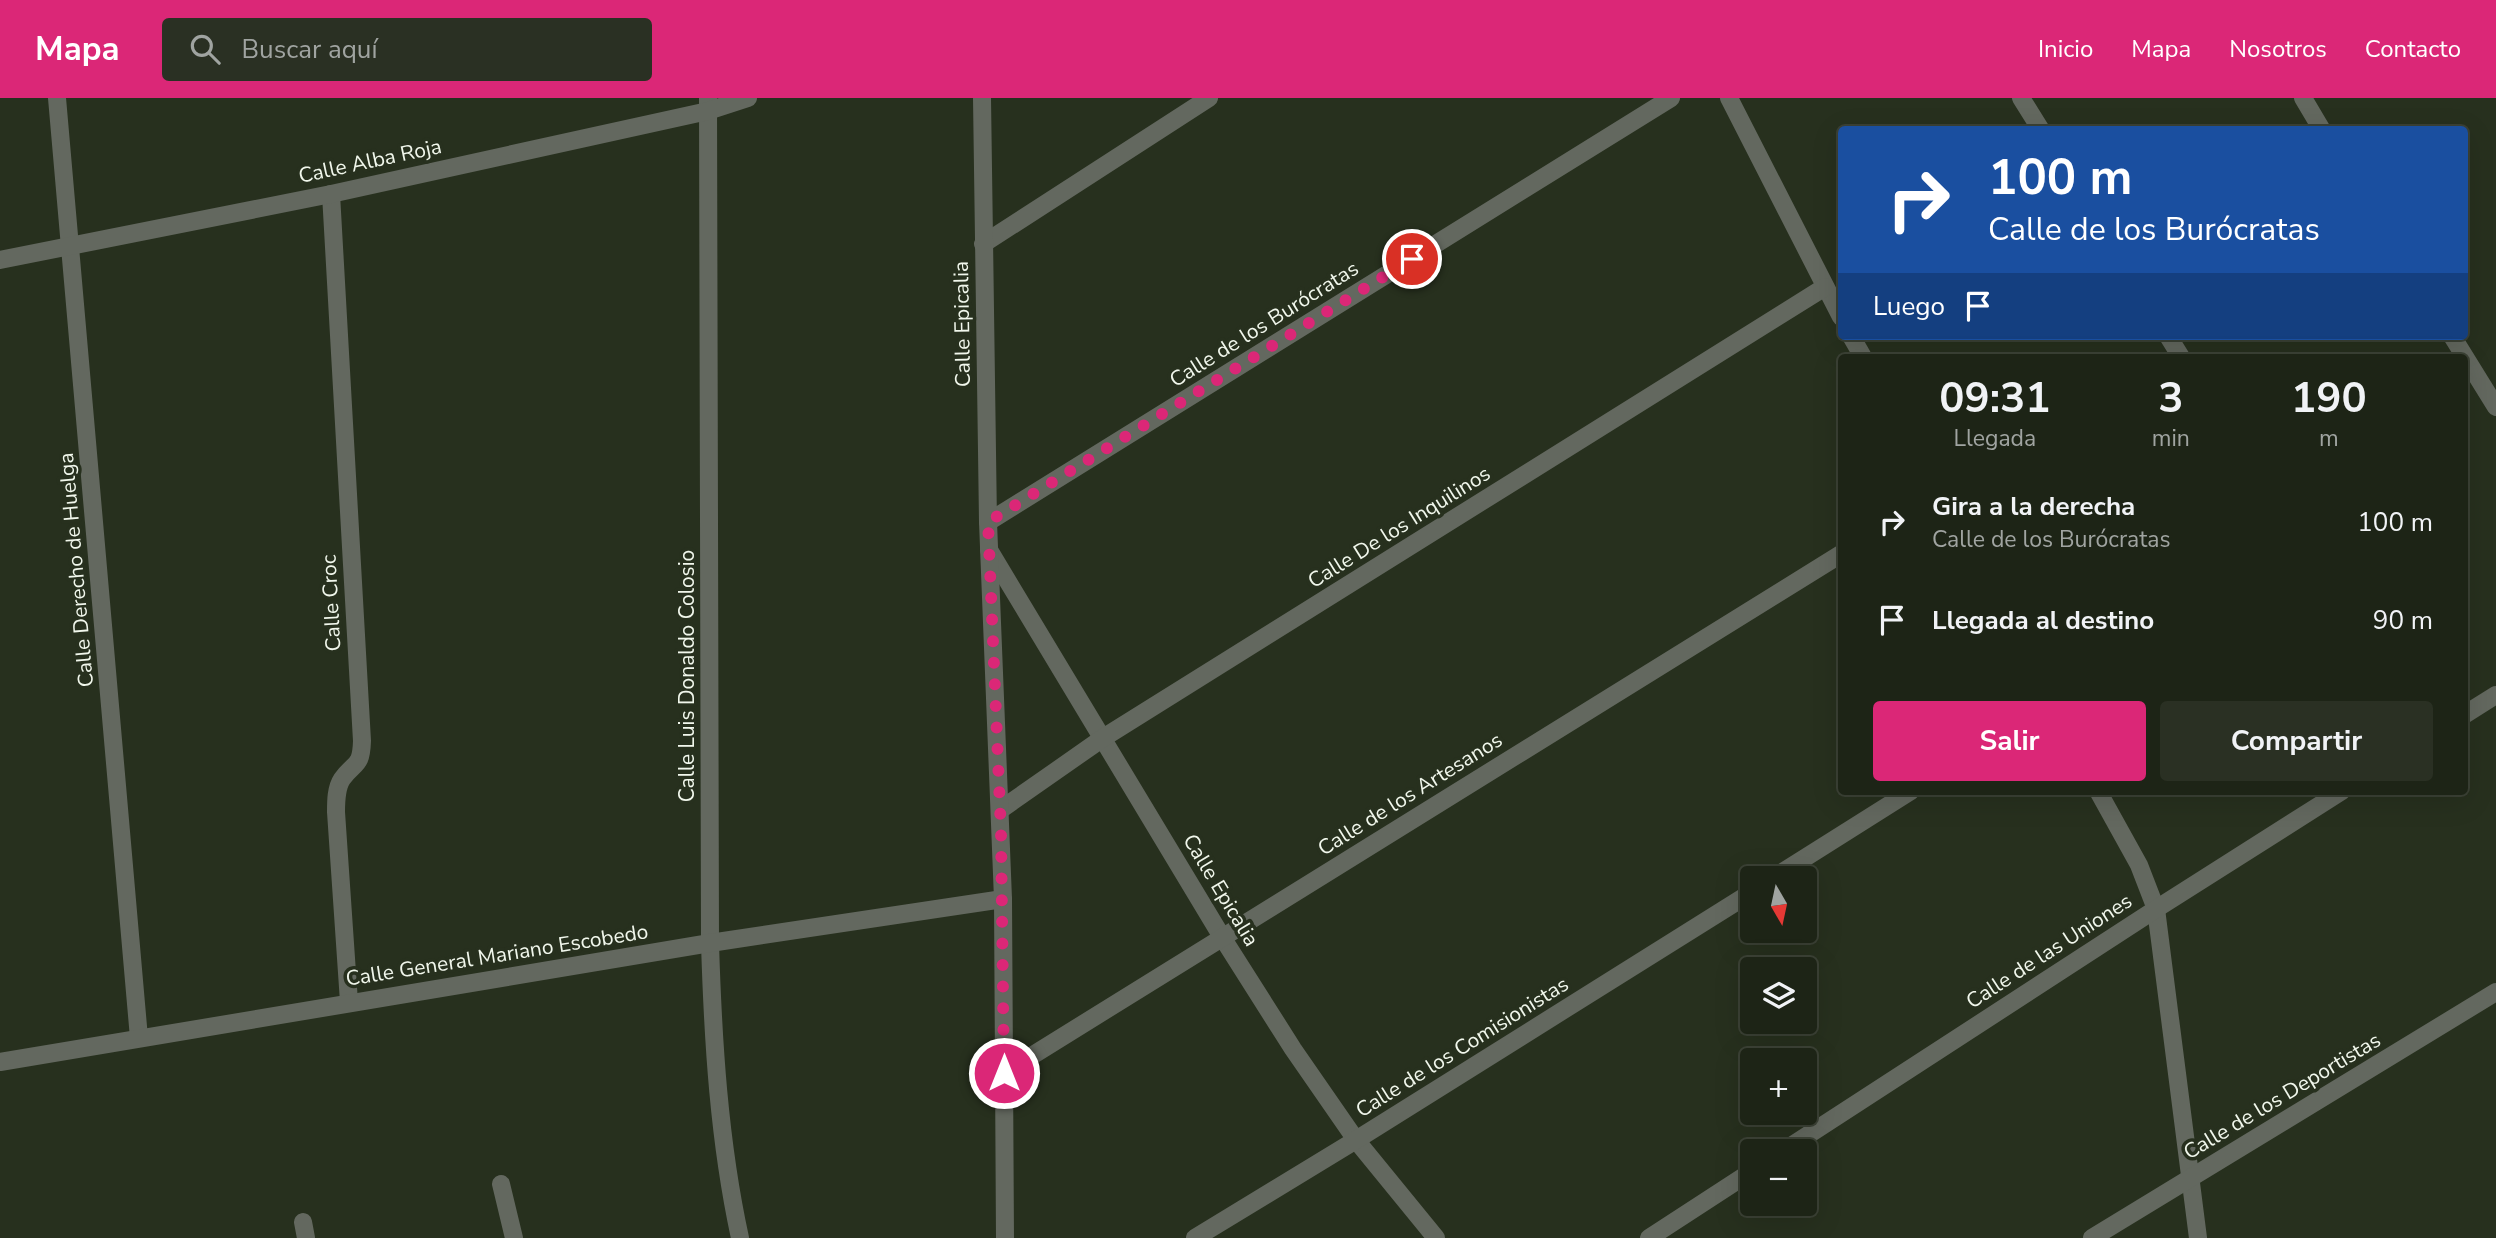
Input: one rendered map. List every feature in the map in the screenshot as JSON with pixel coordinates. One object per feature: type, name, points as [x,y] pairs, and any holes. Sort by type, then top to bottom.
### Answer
[{"type":"street","name":"Calle Derecho de Huelga","points":[[57,98],[139,1038]]},
{"type":"street","name":"Calle Alba Roja","points":[[0,260],[331,194],[708,104],[748,98]]},
{"type":"street","name":"Calle Epicalia","points":[[982,98],[988,522],[1003,899],[1005,1238]]},
{"type":"street","points":[[983,244],[1209,98]]},
{"type":"street","name":"Calle de los Burócratas","points":[[988,522],[1671,98]]},
{"type":"street","points":[[1729,98],[1838,311]]},
{"type":"street","points":[[2021,98],[2038,126]]},
{"type":"street","points":[[2303,98],[2320,126]]},
{"type":"street","name":"Calle Luis Donaldo Colosio","points":[[708,104],[710,943],[716,1067],[724,1148],[740,1238]]},
{"type":"street","name":"Calle Croc","points":[[331,194],[362,741],[362,754],[358,764],[342,780],[336,802],[349,1002]]},
{"type":"street","name":"Calle De los Inquilinos","points":[[1000,810],[1103,738],[1825,287]]},
{"type":"street","points":[[2468,362],[2496,407]]},
{"type":"street","name":"Calle Epicalia","points":[[989,550],[1222,937],[1293,1049],[1356,1140],[1436,1238]]},
{"type":"street","name":"Calle de los Artesanos","points":[[1004,1073],[1838,556]]},
{"type":"street","points":[[2468,712],[2496,695]]},
{"type":"street","points":[[1792,866],[1905,795]]},
{"type":"street","points":[[2100,795],[2139,865],[2156,909],[2198,1238]]},
{"type":"street","name":"Calle de las Uniones","points":[[1802,1139],[2336,795]]},
{"type":"street","name":"Calle General Mariano Escobedo","points":[[0,1062],[710,943],[1003,899]]},
{"type":"street","name":"Calle de los Comisionistas","points":[[1195,1238],[1740,900]]},
{"type":"street","name":"Calle de los Deportistas","points":[[2092,1238],[2496,992]]},
{"type":"street","points":[[1649,1238],[1740,1179]]},
{"type":"street","points":[[501,1184],[514,1238]]},
{"type":"route","points":[[1004,1073],[1003,899],[988,522],[1412,259]]}]
